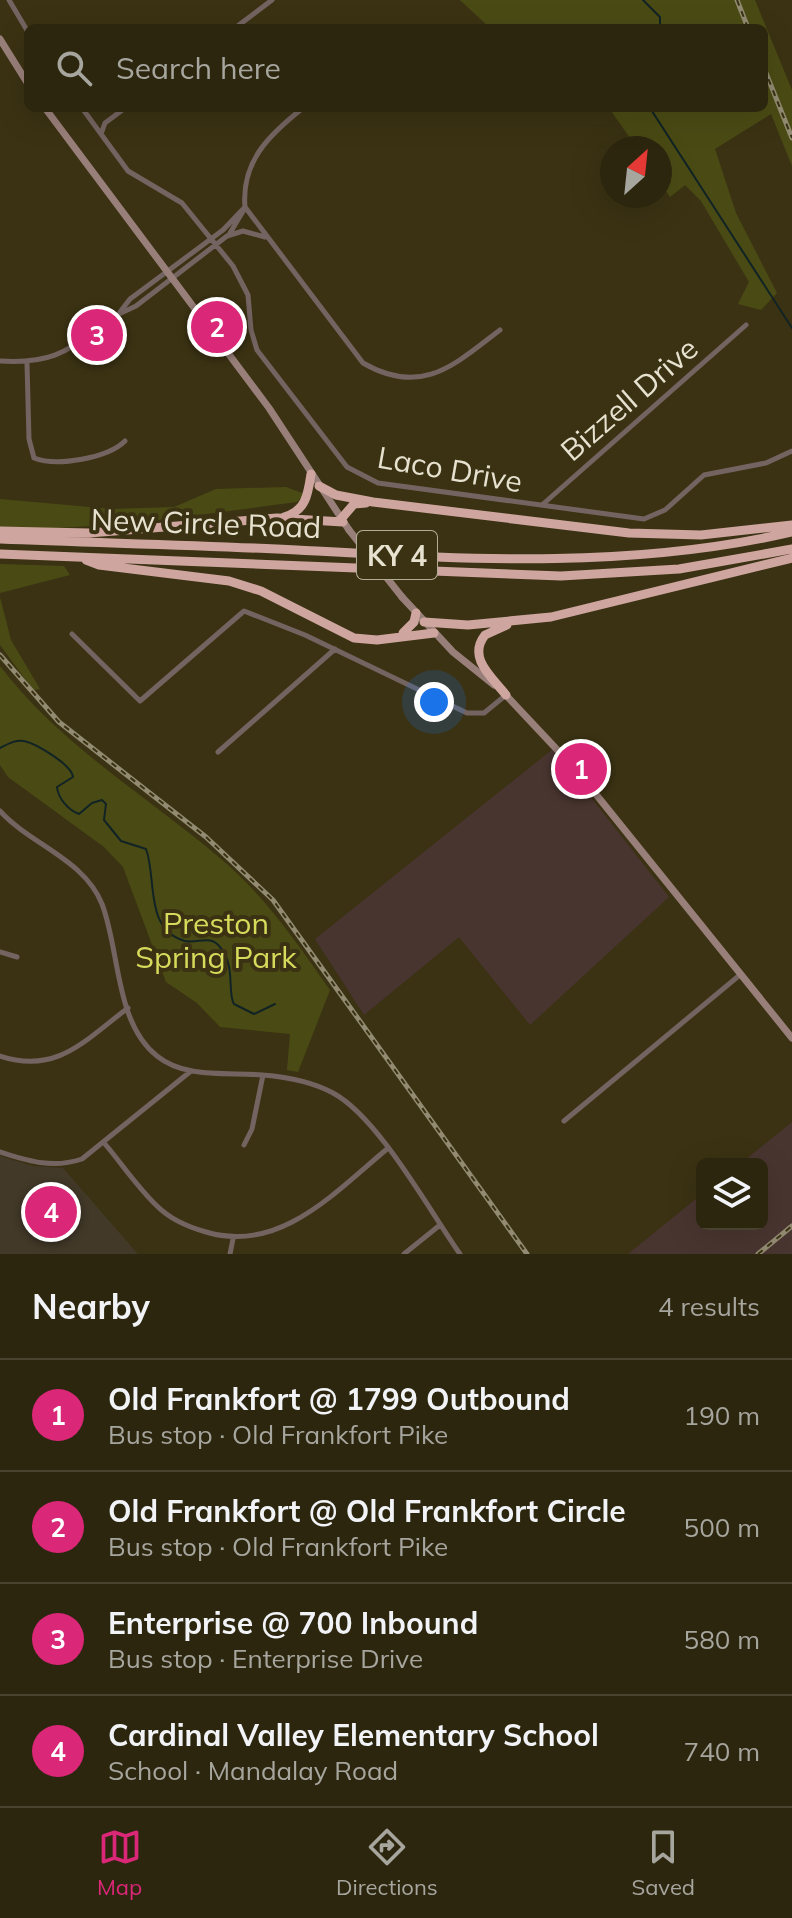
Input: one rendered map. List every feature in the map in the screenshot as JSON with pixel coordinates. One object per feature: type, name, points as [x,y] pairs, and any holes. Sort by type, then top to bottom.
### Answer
[{"type":"highway","points":[[277,518],[301,509],[308,495],[311,474]]},
{"type":"highway","points":[[319,486],[336,495],[373,502],[629,533],[701,535],[792,525]]},
{"type":"highway","points":[[0,531],[89,533],[277,518],[345,524],[354,504],[373,502]]},
{"type":"highway","name":"New Circle Road","points":[[0,539],[572,559],[684,552],[792,532]]},
{"type":"highway","name":"New Circle Road","points":[[0,554],[594,575],[679,569],[792,549]]},
{"type":"highway","points":[[79,557],[99,565],[202,577],[261,591],[350,637],[377,640],[434,633]]},
{"type":"highway","points":[[424,622],[468,625],[551,617],[792,558]]},
{"type":"highway","points":[[401,636],[414,622],[416,613]]},
{"type":"highway","points":[[506,695],[480,663],[478,646],[485,635],[513,621]]},
{"type":"main road","points":[[0,39],[24,78]]},
{"type":"main road","points":[[48,112],[269,408],[345,524],[402,597],[434,633],[506,695],[578,772],[792,1038]]},
{"type":"street","points":[[9,0],[24,25]]},
{"type":"street","points":[[240,24],[272,0]]},
{"type":"street","name":"Laco Drive","points":[[85,112],[128,171],[182,203],[211,237],[243,282],[257,350],[351,470],[378,483],[652,518],[704,475],[766,463],[792,451]]},
{"type":"street","points":[[102,135],[105,123],[120,112]]},
{"type":"street","points":[[168,276],[227,236],[241,219],[245,191],[259,149],[264,140],[298,112]]},
{"type":"street","points":[[0,361],[44,361],[71,349],[120,313],[136,306],[245,207]]},
{"type":"street","points":[[245,207],[363,363],[379,372],[411,378],[437,374],[500,330]]},
{"type":"street","points":[[227,236],[243,231],[266,237]]},
{"type":"street","name":"Bizzell Drive","points":[[541,506],[746,325]]},
{"type":"street","points":[[27,363],[29,439],[34,458],[97,457],[115,451],[125,441]]},
{"type":"street","points":[[72,634],[140,701],[237,614],[252,612],[467,713],[484,713],[506,695]]},
{"type":"street","points":[[218,752],[335,649]]},
{"type":"street","points":[[2,816],[75,868],[97,894],[109,925],[128,1008],[148,1048],[166,1062],[191,1071],[263,1075],[306,1082],[335,1093],[363,1116],[460,1254]]},
{"type":"street","points":[[0,952],[17,957]]},
{"type":"street","points":[[564,1121],[742,974]]},
{"type":"street","points":[[0,1056],[29,1064],[54,1060],[128,1008]]},
{"type":"street","points":[[0,1152],[36,1164],[63,1166],[82,1159],[105,1144],[191,1071]]},
{"type":"street","points":[[244,1145],[252,1129],[263,1075]]},
{"type":"street","points":[[105,1144],[157,1207],[195,1229],[233,1239],[283,1229],[304,1217],[387,1149]]},
{"type":"street","points":[[404,1254],[440,1225]]},
{"type":"street","points":[[230,1254],[233,1239]]},
{"type":"shaded area","points":[[553,749],[669,897],[530,1025],[459,937],[364,1015],[315,939]]},
{"type":"shaded area","points":[[792,1122],[792,1254],[628,1254],[696,1199],[696,1230],[768,1230],[768,1158],[747,1158]]},
{"type":"shaded area","points":[[0,1156],[33,1166],[63,1168],[138,1254],[0,1254]]},
{"type":"green space","points":[[460,0],[755,0],[765,24],[486,24]]},
{"type":"green space","points":[[768,32],[792,90],[792,166],[771,114],[715,149],[736,213],[777,293],[761,310],[738,304],[749,282],[701,201],[685,185],[672,195],[672,136],[629,136],[612,112],[768,112]]},
{"type":"green space","points":[[286,487],[305,494],[297,502],[186,517],[75,527],[0,529],[0,499],[112,509],[174,507],[216,489]]},
{"type":"green space","points":[[0,564],[64,566],[70,575],[0,593]]},
{"type":"green space","points":[[0,597],[11,640],[40,689],[33,690],[0,645]]},
{"type":"green space","name":"Preston Spring Park","points":[[0,666],[49,720],[77,745],[237,873],[293,938],[330,990],[298,1072],[287,1070],[290,1034],[220,1027],[197,1003],[166,982],[123,867],[104,847],[8,777],[0,765]]},
{"type":"waterway","points":[[643,0],[660,17],[660,24]]},
{"type":"waterway","points":[[653,112],[792,328]]},
{"type":"waterway","points":[[0,748],[24,741],[67,767],[73,777],[57,787],[67,807],[79,814],[92,803],[102,800],[106,804],[104,820],[121,841],[146,849],[154,902],[163,926],[185,941],[208,940],[220,947],[230,970],[234,1004],[254,1014],[275,1004]]},
{"type":"railway","points":[[737,0],[746,24]]},
{"type":"railway","points":[[768,78],[792,138]]},
{"type":"railway","points":[[0,655],[59,722],[206,837],[273,900],[527,1254]]},
{"type":"railway","points":[[758,1254],[792,1226]]},
{"type":"place","name":"Old Frankfort @ Old Frankfort Circle","points":[[217,327]]},
{"type":"place","name":"Enterprise @ 700 Inbound","points":[[97,335]]},
{"type":"place","name":"Old Frankfort @ 1799 Outbound","points":[[581,769]]},
{"type":"place","name":"Cardinal Valley Elementary School","points":[[51,1212]]}]
